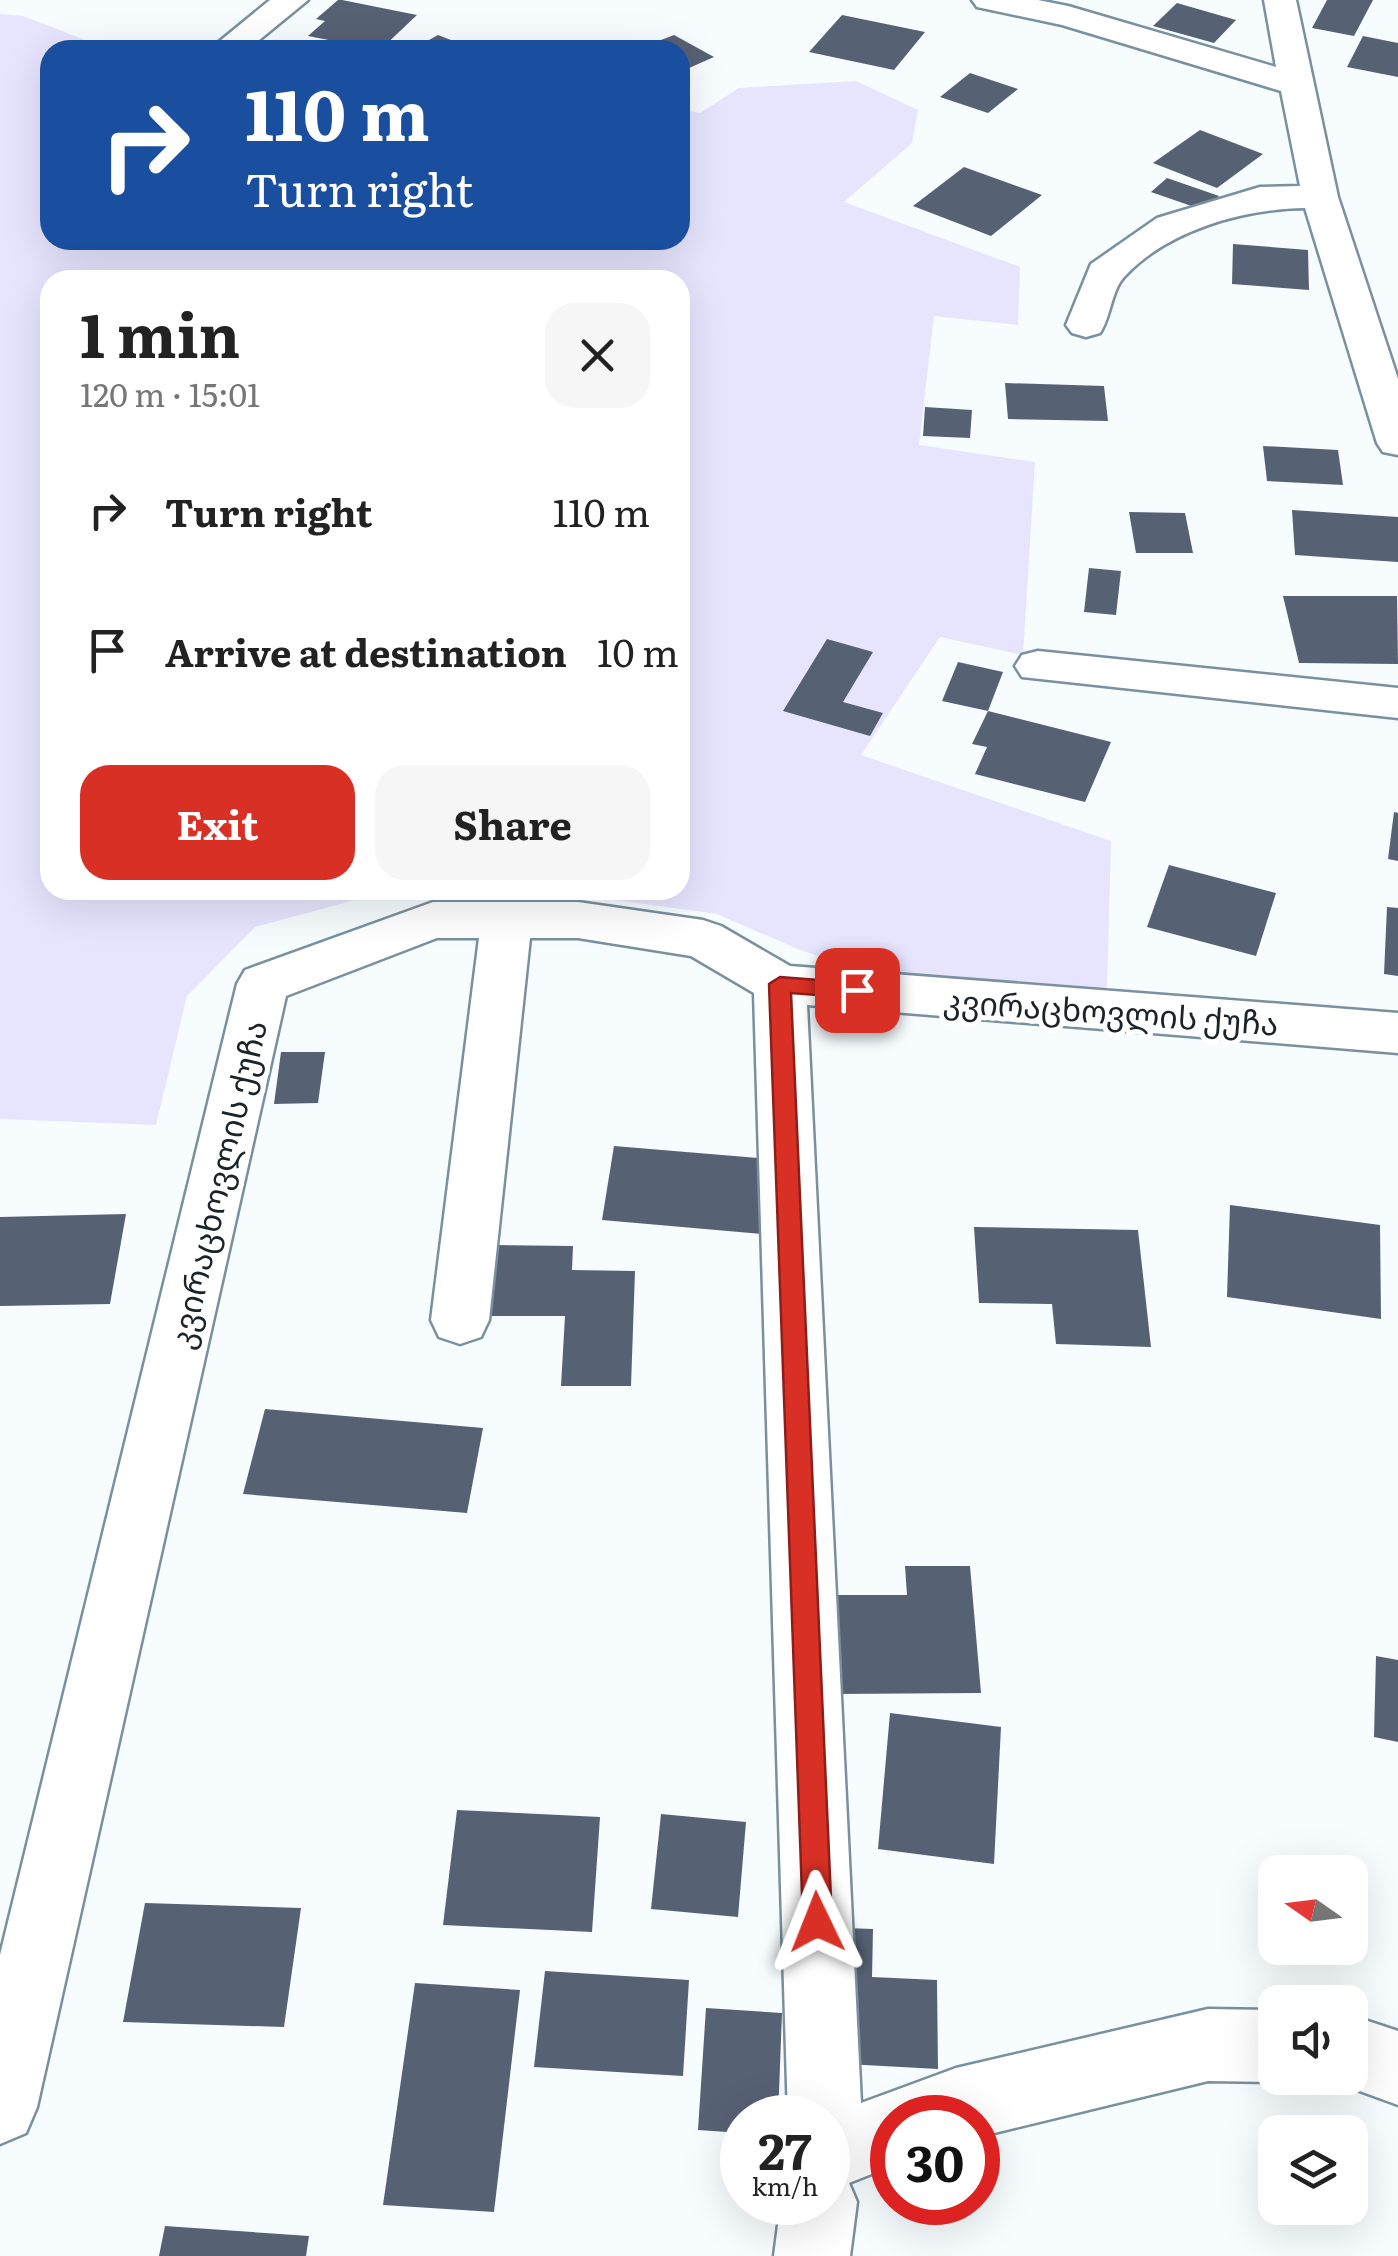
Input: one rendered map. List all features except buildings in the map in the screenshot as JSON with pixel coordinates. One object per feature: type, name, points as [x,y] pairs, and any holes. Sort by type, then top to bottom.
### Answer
[{"type":"street","points":[[239,40],[291,0]]},
{"type":"street","points":[[989,0],[1068,16],[1296,84]]},
{"type":"street","points":[[1280,0],[1320,197],[1398,443]]},
{"type":"street","points":[[1086,325],[1105,272],[1170,226],[1260,198],[1320,197]]},
{"type":"street","points":[[1038,666],[1398,703]]},
{"type":"street","name":"კვირაცხოვლის ქუჩა","points":[[0,2107],[263,984],[433,920],[578,920],[703,938],[780,984],[1398,1033]]},
{"type":"street","points":[[460,1320],[507,920]]},
{"type":"street","points":[[780,984],[824,2095]]},
{"type":"street","points":[[998,2095],[1208,2045],[1258,2046]]},
{"type":"street","points":[[1368,2058],[1398,2068]]},
{"type":"street","points":[[812,2256],[817,2225]]},
{"type":"shaded area","points":[[0,14],[23,16],[85,40],[40,40],[40,250],[690,250],[690,111],[700,113],[739,88],[856,81],[918,110],[912,143],[844,202],[1020,267],[1018,325],[934,316],[919,445],[1035,462],[1023,655],[940,637],[861,755],[1111,841],[1107,988],[862,970],[800,950],[717,914],[615,900],[690,900],[690,270],[40,270],[40,900],[355,900],[255,927],[187,996],[156,1125],[0,1119]]},
{"type":"route","points":[[817,1922],[780,984],[857,990]]}]
